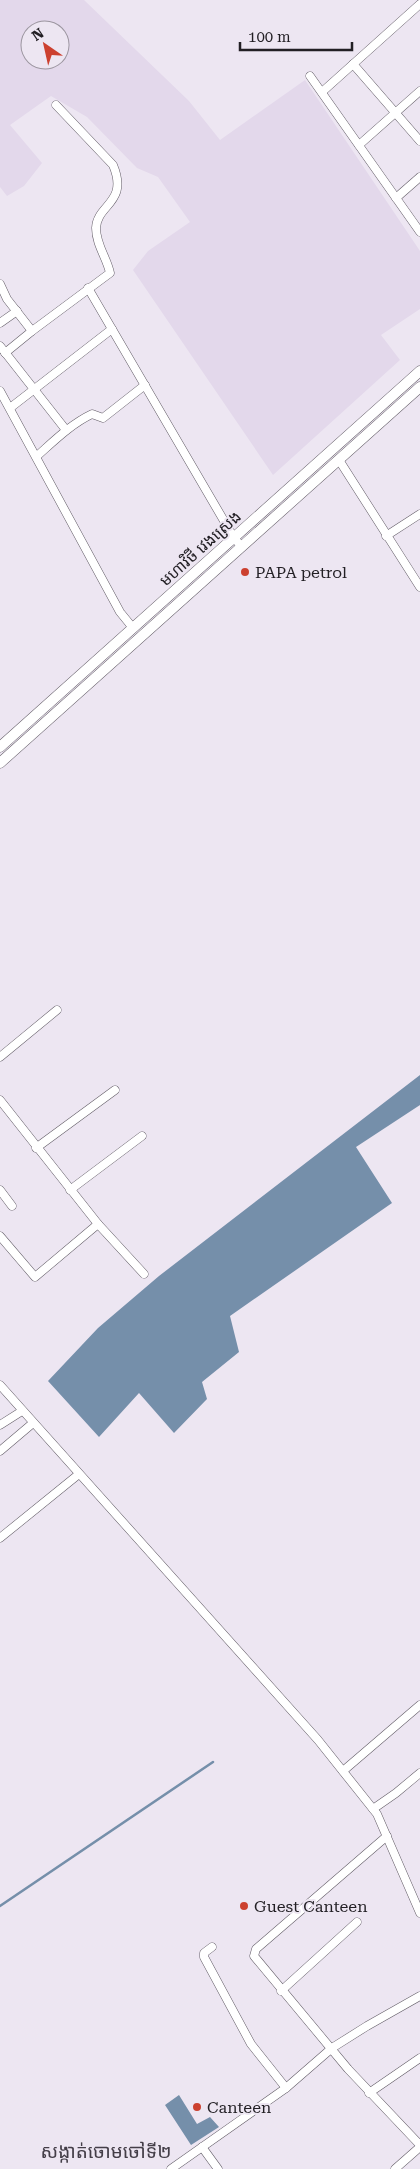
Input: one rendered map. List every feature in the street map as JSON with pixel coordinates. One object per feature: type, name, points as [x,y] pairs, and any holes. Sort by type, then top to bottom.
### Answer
[{"type":"main road","name":"មហាវិថី វេងស្រេង","points":[[0,747],[420,371]]},
{"type":"main road","name":"មហាវិថី វេងស្រេង","points":[[0,763],[420,387]]},
{"type":"main road","points":[[385,402],[394,411]]},
{"type":"street","points":[[322,92],[420,4]]},
{"type":"street","points":[[353,64],[420,141]]},
{"type":"street","points":[[310,76],[420,232]]},
{"type":"street","points":[[359,145],[420,91]]},
{"type":"street","points":[[56,105],[113,165],[118,175],[116,194],[96,226],[98,242],[110,273],[32,331],[3,350],[34,392],[66,430]]},
{"type":"street","points":[[396,198],[420,177]]},
{"type":"street","points":[[0,284],[32,331]]},
{"type":"street","points":[[88,288],[234,538],[242,547]]},
{"type":"street","points":[[0,323],[17,311]]},
{"type":"street","points":[[10,408],[34,392],[112,329]]},
{"type":"street","points":[[37,456],[66,430],[92,414],[103,418],[144,386]]},
{"type":"street","points":[[0,391],[120,612],[133,628]]},
{"type":"street","points":[[339,460],[420,587]]},
{"type":"street","points":[[386,536],[420,514]]},
{"type":"street","points":[[0,1057],[57,1010]]},
{"type":"street","points":[[36,1148],[116,1090]]},
{"type":"street","points":[[0,1100],[36,1148],[98,1224],[144,1274]]},
{"type":"street","points":[[70,1190],[142,1136]]},
{"type":"street","points":[[0,1190],[12,1206]]},
{"type":"street","points":[[0,1236],[35,1277],[98,1224]]},
{"type":"street","points":[[0,1385],[318,1740],[343,1771],[373,1809],[387,1836],[420,1913]]},
{"type":"street","points":[[0,1424],[22,1411]]},
{"type":"street","points":[[0,1451],[33,1423]]},
{"type":"street","points":[[0,1538],[79,1474]]},
{"type":"street","points":[[343,1771],[420,1705]]},
{"type":"street","points":[[373,1809],[420,1773]]},
{"type":"street","points":[[387,1836],[254,1953],[281,1991],[332,2048],[369,2094],[420,2146],[395,2169]]},
{"type":"street","points":[[281,1991],[357,1922]]},
{"type":"street","points":[[212,1947],[204,1953],[204,1957],[251,2044],[286,2088]]},
{"type":"street","points":[[171,2169],[286,2088],[332,2048],[420,1996]]},
{"type":"street","points":[[369,2094],[420,2058]]},
{"type":"street","points":[[202,2147],[218,2169]]},
{"type":"shaded area","points":[[0,0],[84,0],[189,101],[220,140],[305,80],[420,251],[420,309],[381,335],[400,360],[273,475],[133,270],[148,251],[190,222],[158,177],[137,168],[87,117],[51,96],[10,125],[42,163],[24,186],[7,196],[0,187]]},
{"type":"water","points":[[420,1075],[420,1105],[356,1147],[392,1203],[230,1316],[239,1352],[202,1382],[207,1399],[174,1433],[139,1393],[99,1437],[48,1381],[98,1328],[159,1276]]},
{"type":"water","points":[[179,2095],[197,2124],[210,2117],[219,2127],[191,2145],[165,2105]]},
{"type":"waterway","points":[[0,1906],[213,1762]]},
{"type":"place","name":"PAPA petrol","points":[[245,572]]},
{"type":"place","name":"Guest Canteen","points":[[244,1906]]},
{"type":"place","name":"Canteen","points":[[197,2107]]},
{"type":"district","name":"សង្កាត់ចោមចៅទី២","points":[[106,2151]]}]
